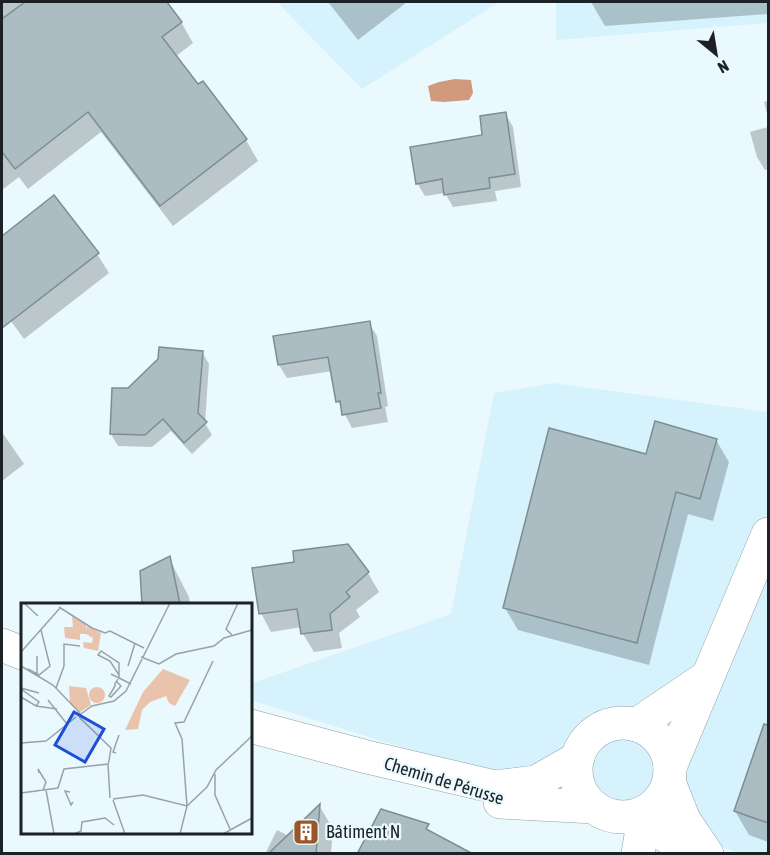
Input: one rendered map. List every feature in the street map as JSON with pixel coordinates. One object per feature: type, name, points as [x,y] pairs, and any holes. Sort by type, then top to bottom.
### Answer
[{"type":"street","points":[[623,812],[657,803],[664,793],[707,677],[768,534]]},
{"type":"street","points":[[2,645],[21,653]]},
{"type":"street","points":[[636,724],[707,677]]},
{"type":"street","points":[[692,854],[663,834],[580,790],[577,780],[578,758],[584,744],[594,734],[607,726],[621,723],[636,724],[660,740],[667,753],[670,775],[684,820],[707,854]]},
{"type":"street","name":"Chemin de Pérusse","points":[[252,727],[495,787],[536,782],[578,758]]},
{"type":"street","name":"Chemin de Pérusse","points":[[367,757],[499,802],[623,812]]},
{"type":"street","points":[[622,854],[623,812]]},
{"type":"street","points":[[623,812],[641,835],[638,854]]},
{"type":"shaded area","points":[[277,2],[499,2],[362,89]]},
{"type":"shaded area","points":[[556,2],[768,2],[768,23],[556,40]]},
{"type":"shaded area","points":[[455,79],[471,80],[473,93],[469,100],[431,101],[428,86]]},
{"type":"shaded area","points":[[553,383],[768,412],[768,853],[740,853],[252,700],[252,683],[451,614],[494,393]]},
{"type":"building","points":[[25,2],[167,2],[182,22],[162,37],[198,84],[203,81],[247,139],[160,206],[88,112],[15,169],[2,152],[2,19]]},
{"type":"building","points":[[506,112],[515,174],[489,178],[490,188],[444,195],[442,179],[416,184],[410,147],[482,135],[480,116]]},
{"type":"building","points":[[54,195],[99,253],[2,328],[2,236]]},
{"type":"building","points":[[370,321],[381,393],[378,393],[381,408],[342,415],[340,401],[336,402],[328,357],[278,365],[273,336]]},
{"type":"building","points":[[159,347],[203,351],[198,413],[207,422],[184,443],[163,419],[145,435],[110,434],[112,388],[128,388],[158,359]]},
{"type":"building","points":[[655,421],[717,439],[700,499],[676,492],[637,643],[503,608],[549,428],[646,454]]},
{"type":"building","points":[[348,544],[369,572],[346,592],[350,597],[330,614],[332,630],[301,634],[297,609],[259,614],[252,568],[294,562],[293,551]]},
{"type":"building","points":[[170,556],[180,603],[142,603],[140,571]]},
{"type":"building","points":[[764,724],[768,725],[768,823],[734,811]]},
{"type":"building","name":"Bâtiment N","points":[[320,804],[316,854],[268,854]]},
{"type":"building","points":[[381,809],[429,824],[426,829],[473,854],[357,854]]},
{"type":"place","name":"Bâtiment N","points":[[306,832]]}]
